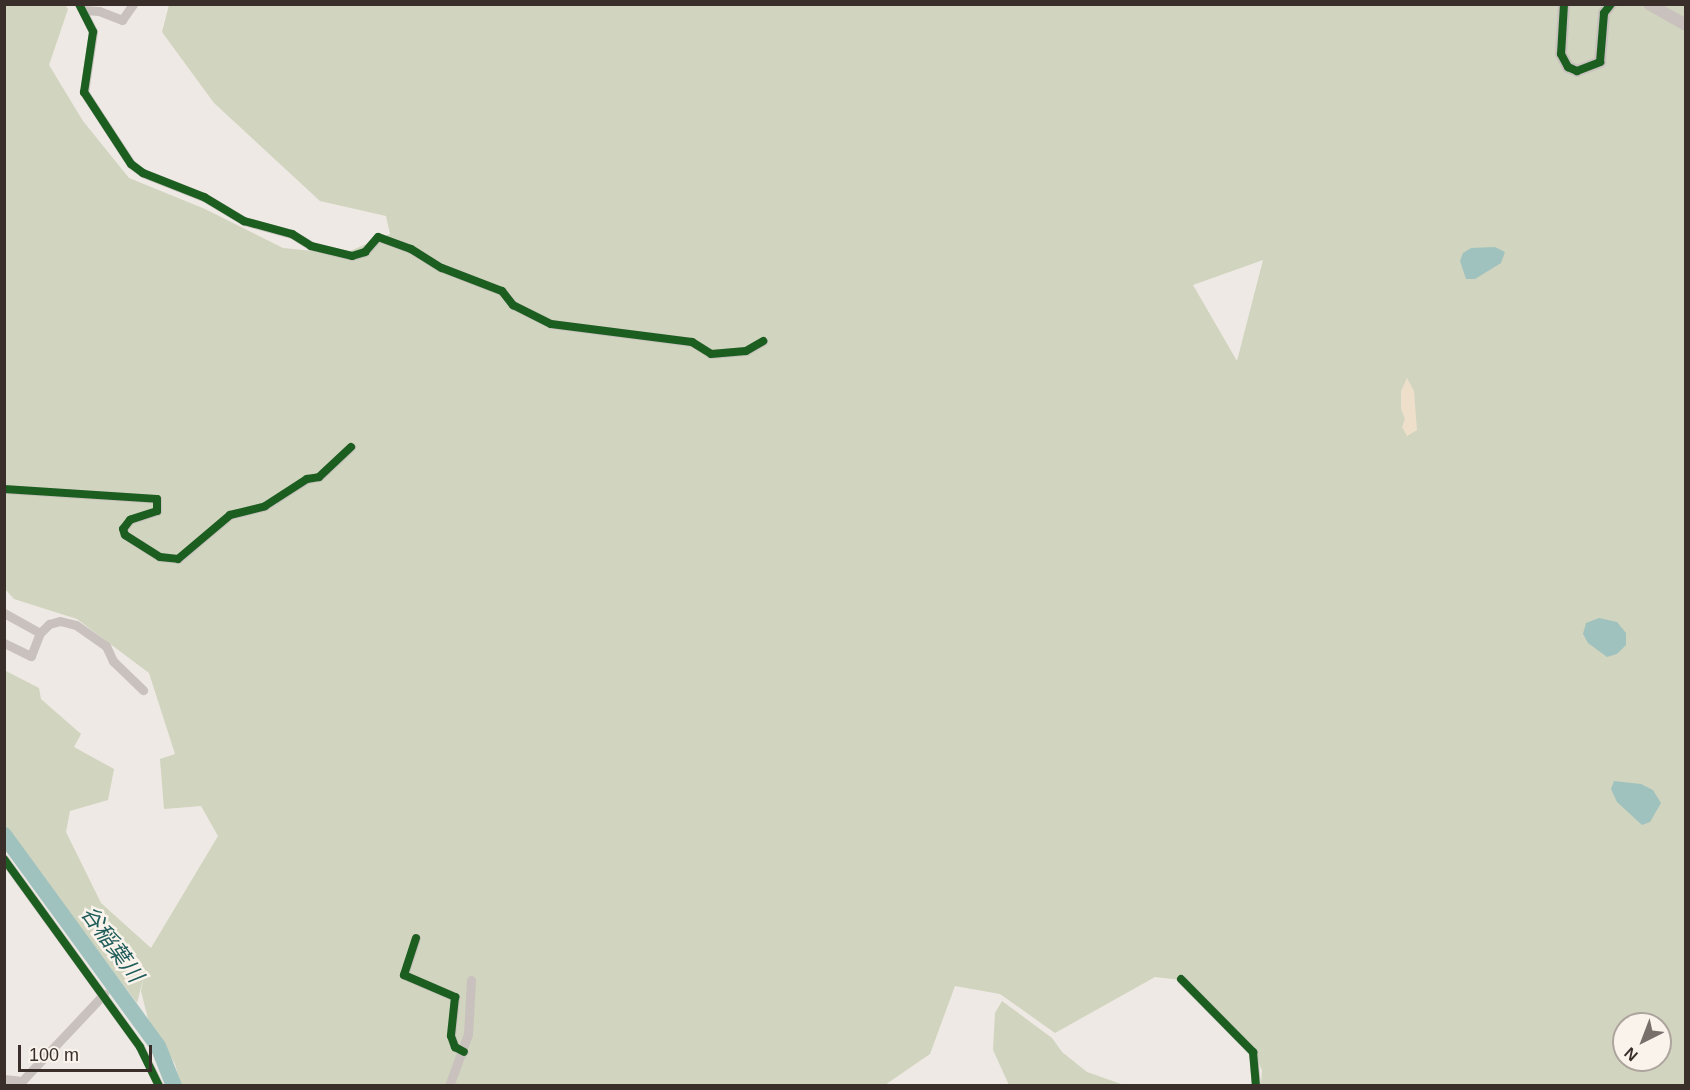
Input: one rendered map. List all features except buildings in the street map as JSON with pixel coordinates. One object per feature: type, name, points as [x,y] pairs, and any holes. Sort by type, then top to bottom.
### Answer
[{"type":"street","points":[[81,7],[122,20],[133,4]]},
{"type":"street","points":[[1564,4],[1561,54],[1568,67],[1577,71],[1600,62],[1604,53],[1604,13],[1611,4]]},
{"type":"street","points":[[1649,4],[1686,25]]},
{"type":"street","points":[[81,7],[93,42],[84,92],[131,164],[143,172],[204,197],[244,221],[292,234],[311,246],[352,256],[365,252],[378,237],[400,245],[442,268],[502,291],[513,305],[551,324],[692,342],[711,354],[746,351],[763,341]]},
{"type":"street","points":[[4,489],[157,499],[157,511],[130,520],[123,529],[125,535],[160,557],[178,559],[230,515],[265,506],[318,477],[351,447]]},
{"type":"street","points":[[4,613],[40,633]]},
{"type":"street","points":[[4,643],[31,656],[40,633],[49,624],[60,621],[76,625],[106,646],[113,661],[143,690]]},
{"type":"street","points":[[4,860],[104,994],[140,1047],[159,1086]]},
{"type":"street","points":[[416,938],[404,975],[455,997],[451,1036],[455,1047],[464,1052]]},
{"type":"street","points":[[449,1086],[464,1052],[471,1017],[471,980]]},
{"type":"street","points":[[1181,980],[1253,1052],[1256,1086]]},
{"type":"street","points":[[4,1079],[22,1081],[104,994]]},
{"type":"green space","points":[[5,5],[65,5],[68,9],[49,65],[83,121],[129,178],[205,209],[283,248],[343,254],[390,234],[386,216],[320,201],[214,103],[162,32],[169,5],[1685,5],[1685,1085],[1261,1085],[1262,1070],[1253,1052],[1181,980],[1155,977],[1055,1033],[1000,994],[955,986],[930,1054],[885,1085],[181,1085],[175,1064],[148,1019],[141,991],[144,976],[137,1003],[5,827],[4,670],[39,688],[41,699],[81,734],[74,747],[114,769],[108,800],[70,811],[66,832],[101,903],[151,948],[218,836],[201,806],[164,809],[160,759],[175,754],[149,673],[77,619],[14,599],[5,589]],"holes":[[[1263,260],[1237,361],[1193,285]]]},
{"type":"green space","points":[[1002,1001],[1052,1038],[1062,1052],[1087,1072],[1124,1085],[1009,1085],[993,1050],[995,1013]]},
{"type":"sand","points":[[1407,378],[1414,391],[1417,430],[1407,436],[1402,427],[1405,419],[1401,409],[1401,391]]},
{"type":"water","points":[[1495,247],[1505,252],[1501,263],[1475,279],[1466,279],[1460,261],[1463,253],[1471,248]]},
{"type":"water","points":[[1599,618],[1617,622],[1626,633],[1626,645],[1617,654],[1607,657],[1588,643],[1583,634],[1586,623]]},
{"type":"water","points":[[1614,781],[1641,784],[1653,790],[1661,803],[1650,822],[1642,825],[1617,802],[1611,789]]},
{"type":"waterway","name":"谷稲葉川","points":[[4,835],[158,1046],[174,1086]]},
{"type":"cycle path","points":[[79,4],[93,32],[84,92],[131,164],[143,173],[204,197],[244,221],[292,234],[311,246],[352,256],[365,252],[378,237],[411,249],[442,268],[502,291],[513,305],[551,324],[692,342],[711,354],[746,351],[763,341]]},
{"type":"cycle path","points":[[1564,4],[1561,54],[1568,67],[1577,71],[1600,62],[1604,13],[1611,4]]},
{"type":"cycle path","points":[[4,489],[157,499],[157,511],[130,520],[123,529],[125,535],[160,557],[178,559],[230,515],[265,506],[307,479],[319,477],[351,447]]},
{"type":"cycle path","points":[[4,859],[140,1047],[159,1086]]},
{"type":"cycle path","points":[[416,938],[404,975],[455,997],[451,1036],[455,1047],[464,1052]]},
{"type":"cycle path","points":[[1181,979],[1253,1052],[1256,1086]]}]
